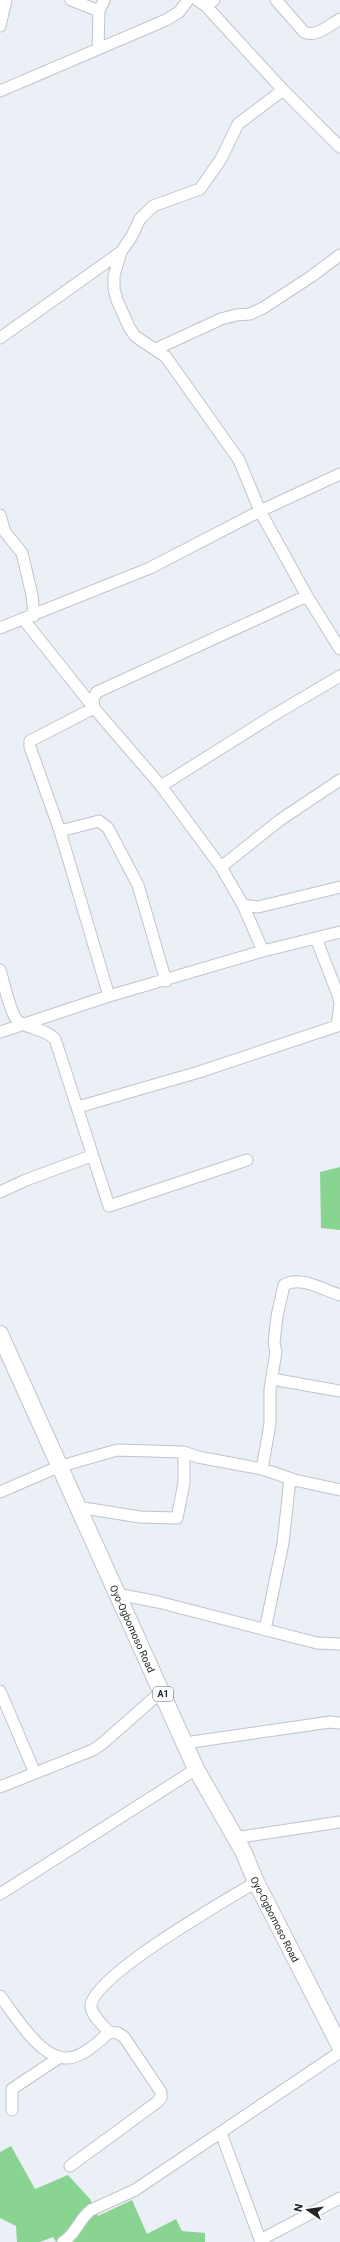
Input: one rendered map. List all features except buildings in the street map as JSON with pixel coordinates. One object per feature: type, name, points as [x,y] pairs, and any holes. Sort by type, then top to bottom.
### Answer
[{"type":"highway","name":"Oyo-Ogbomoso Road","points":[[0,1334],[58,1467],[162,1691],[196,1769],[234,1838],[243,1851],[256,1882],[340,2046]]},
{"type":"street","points":[[0,26],[6,0]]},
{"type":"street","points":[[72,0],[99,11]]},
{"type":"street","points":[[98,48],[99,11],[104,0]]},
{"type":"street","points":[[0,91],[166,20],[179,12],[188,0]]},
{"type":"street","points":[[276,0],[304,32],[309,35],[316,34],[340,19]]},
{"type":"street","points":[[206,2],[283,90],[340,146]]},
{"type":"street","points":[[283,90],[238,124],[221,159],[200,189],[153,206],[140,218],[132,236],[121,252],[114,276],[117,300],[135,336],[166,357],[239,460],[260,511],[307,596],[340,649]]},
{"type":"street","points":[[0,338],[121,252]]},
{"type":"street","points":[[156,349],[221,320],[236,315],[250,314],[263,308],[312,276],[340,255]]},
{"type":"street","points":[[0,628],[29,618],[150,568],[260,511],[340,474]]},
{"type":"street","points":[[0,515],[5,532],[22,552],[32,595],[29,618],[94,708],[161,786],[221,867],[243,905],[263,951]]},
{"type":"street","points":[[94,708],[93,699],[98,692],[307,596]]},
{"type":"street","points":[[161,786],[274,714],[340,676]]},
{"type":"street","points":[[94,708],[30,741],[30,747],[60,831],[109,996]]},
{"type":"street","points":[[221,867],[280,820],[340,780]]},
{"type":"street","points":[[60,831],[99,821],[108,828],[138,884],[166,981]]},
{"type":"street","points":[[243,905],[258,908],[297,896],[340,886]]},
{"type":"street","points":[[0,1032],[28,1025],[109,996],[166,981],[263,951],[340,932]]},
{"type":"street","points":[[78,1107],[199,1072],[338,1026],[340,1004],[338,995],[316,938]]},
{"type":"street","points":[[0,970],[14,1016],[20,1022],[48,1032],[55,1039],[78,1107],[91,1156],[106,1203],[111,1206],[247,1160]]},
{"type":"street","points":[[0,1192],[26,1180],[91,1156]]},
{"type":"street","points":[[262,1469],[270,1424],[270,1389],[276,1352],[274,1343],[277,1316],[284,1285],[291,1280],[340,1295]]},
{"type":"street","points":[[272,1379],[340,1391]]},
{"type":"street","points":[[0,1492],[58,1467],[117,1450],[184,1452],[198,1458],[262,1469],[298,1481]]},
{"type":"street","points":[[77,1507],[140,1517],[177,1518],[184,1483],[184,1452]]},
{"type":"street","points":[[265,1630],[283,1543],[290,1479],[340,1490]]},
{"type":"street","points":[[117,1594],[158,1602],[317,1643],[340,1644]]},
{"type":"street","points":[[0,1691],[35,1773]]},
{"type":"street","points":[[0,1787],[77,1758],[104,1743],[162,1691]]},
{"type":"street","points":[[184,1743],[330,1722],[340,1723]]},
{"type":"street","points":[[0,1894],[196,1769]]},
{"type":"street","points":[[234,1838],[340,1822]]},
{"type":"street","points":[[70,2166],[161,2098],[161,2092],[124,2037],[118,2033],[109,2032],[91,2011],[91,2006],[97,1991],[159,1941],[256,1882]]},
{"type":"street","points":[[0,1996],[39,2046],[60,2057],[69,2058],[80,2054],[109,2032]]},
{"type":"street","points":[[63,2242],[72,2237],[85,2214],[135,2190],[340,2052]]},
{"type":"street","points":[[12,2110],[12,2089],[60,2057]]},
{"type":"street","points":[[221,2133],[261,2241],[340,2198]]},
{"type":"green space","points":[[340,1167],[340,1230],[321,1228],[320,1172]]},
{"type":"green space","points":[[11,2146],[35,2189],[68,2175],[90,2199],[98,2216],[132,2200],[147,2234],[176,2219],[182,2231],[205,2233],[205,2242],[56,2242],[53,2237],[40,2242],[17,2242],[16,2226],[0,2218],[0,2152]]}]
